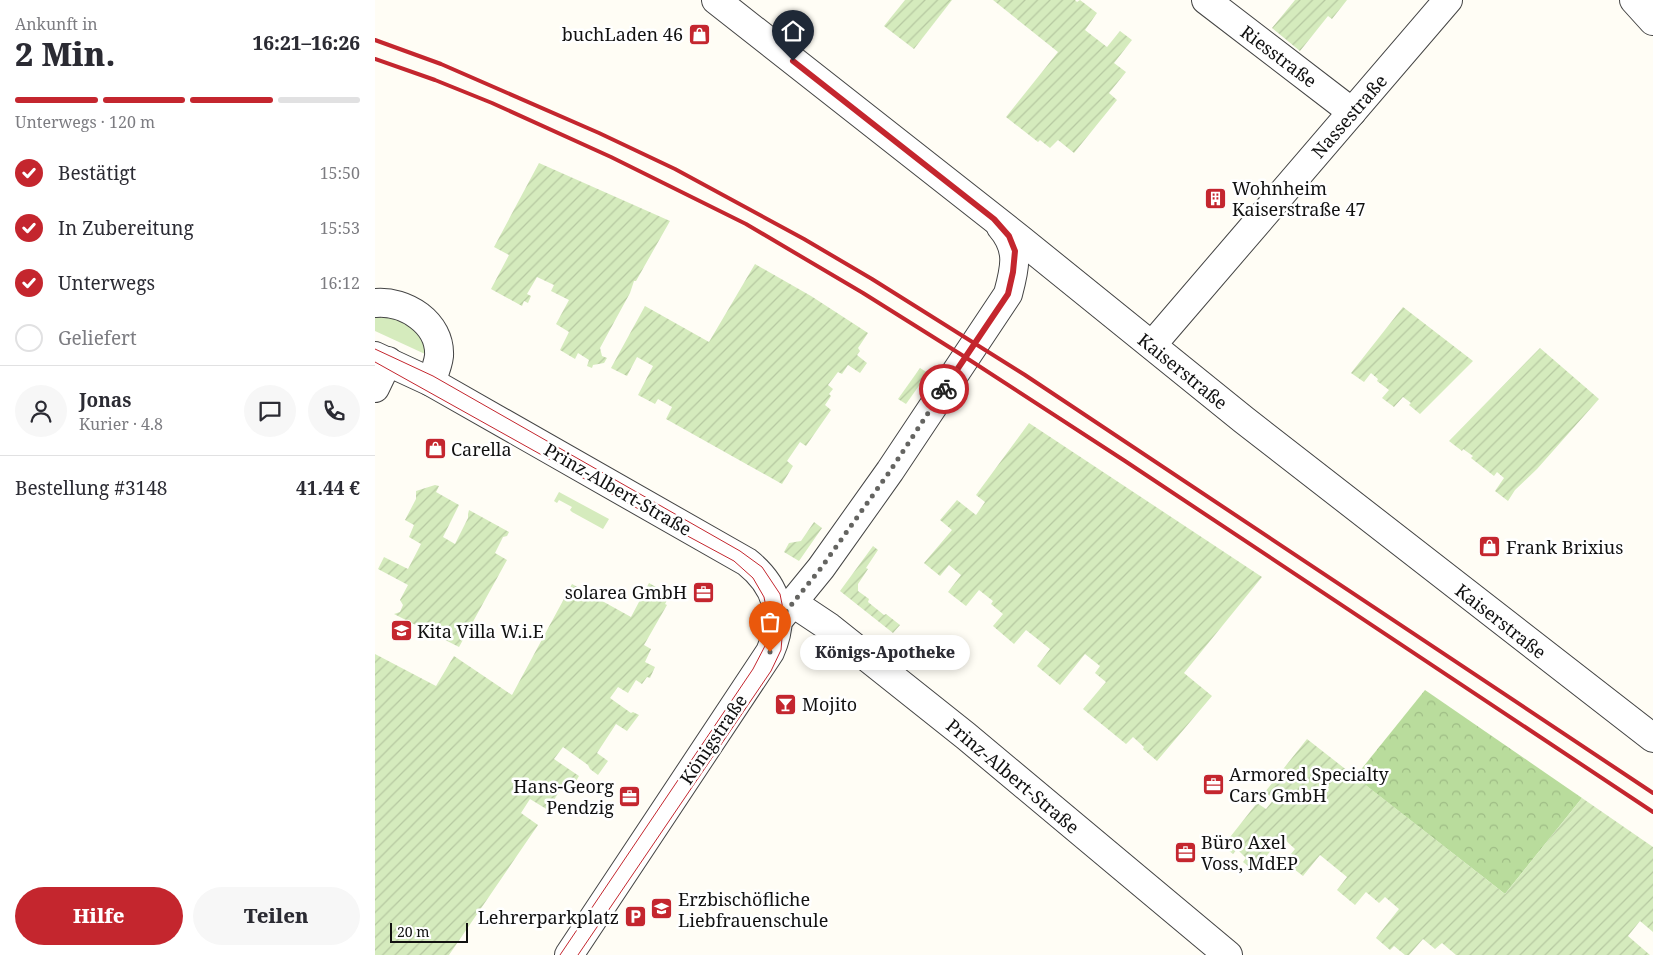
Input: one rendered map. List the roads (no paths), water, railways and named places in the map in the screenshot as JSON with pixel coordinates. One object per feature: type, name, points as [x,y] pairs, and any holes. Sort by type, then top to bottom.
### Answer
[{"type":"street","name":"Kaiserstraße","points":[[716,0],[994,219],[1244,420],[1653,738]]},
{"type":"street","name":"Riesstraße","points":[[1206,0],[1352,112]]},
{"type":"street","name":"Nassestraße","points":[[1152,345],[1448,0]]},
{"type":"street","points":[[1633,0],[1653,21]]},
{"type":"street","name":"Königstraße","points":[[569,955],[770,652],[786,612],[821,568],[890,471],[1008,294],[1015,251],[1009,236],[994,219]]},
{"type":"street","points":[[375,303],[387,302],[406,308],[423,320],[433,331],[439,355],[438,365],[431,382]]},
{"type":"street","points":[[375,388],[382,359]]},
{"type":"street","name":"Prinz-Albert-Straße","points":[[382,359],[431,382],[747,562],[767,582],[775,600],[786,612],[829,627],[966,736],[1228,955]]},
{"type":"tram line","points":[[375,349],[433,376],[740,551],[762,567],[780,594],[784,614],[781,650],[771,671],[578,955]]},
{"type":"tram line","points":[[375,362],[734,561],[753,578],[764,597],[769,622],[766,644],[753,669],[560,955]]},
{"type":"railway","points":[[375,40],[441,64],[599,133],[675,169],[804,239],[872,279],[1025,375],[1653,793]]},
{"type":"railway","points":[[375,59],[492,103],[611,157],[746,224],[863,293],[965,357],[1125,461],[1653,812]]},
{"type":"place","name":"buchLaden 46","points":[[699,34]]},
{"type":"place","name":"Wohnheim Kaiserstraße 47","points":[[1216,198]]},
{"type":"place","name":"Carella","points":[[435,449]]},
{"type":"place","name":"Frank Brixius","points":[[1490,547]]},
{"type":"place","name":"solarea GmbH","points":[[703,592]]},
{"type":"place","name":"Kita Villa W.i.E","points":[[401,631]]},
{"type":"place","name":"Königs-Apotheke","points":[[770,652]]},
{"type":"place","name":"Mojito","points":[[786,704]]},
{"type":"place","name":"Armored Specialty Cars GmbH","points":[[1213,784]]},
{"type":"place","name":"Hans-Georg Pendzig","points":[[630,796]]},
{"type":"place","name":"Büro Axel Voss, MdEP","points":[[1185,852]]},
{"type":"place","name":"Erzbischöfliche Liebfrauenschule","points":[[662,909]]},
{"type":"place","name":"Lehrerparkplatz","points":[[635,917]]}]
